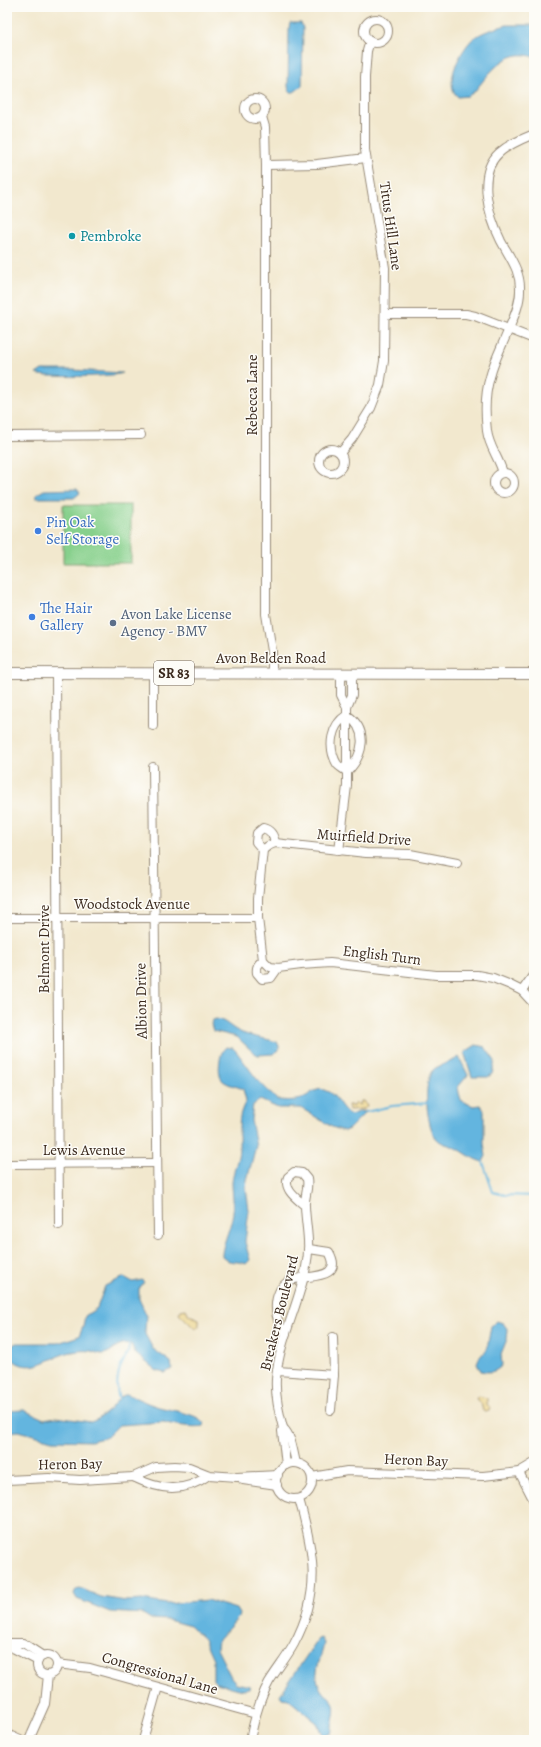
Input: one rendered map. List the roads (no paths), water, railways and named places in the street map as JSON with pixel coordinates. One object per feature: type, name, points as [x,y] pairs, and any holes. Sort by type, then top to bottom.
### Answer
[{"type":"main road","name":"Avon Belden Road","points":[[7,673],[534,674]]},
{"type":"street","name":"Titus Hill Lane","points":[[340,453],[352,440],[366,419],[378,391],[384,361],[385,314],[383,254],[366,158],[365,77],[367,51],[370,41]]},
{"type":"street","name":"Rebecca Lane","points":[[262,117],[265,127],[266,165],[266,614],[272,651],[272,673]]},
{"type":"street","points":[[503,473],[501,465],[489,440],[487,431],[487,395],[489,378],[519,303],[520,280],[514,262],[502,243],[493,224],[488,203],[488,175],[493,161],[500,152],[512,144],[534,134]]},
{"type":"street","points":[[266,165],[317,164],[366,158]]},
{"type":"street","points":[[385,314],[466,314],[475,316],[534,339]]},
{"type":"street","points":[[7,436],[142,435]]},
{"type":"street","name":"Belmont Drive","points":[[56,673],[59,1225]]},
{"type":"street","points":[[153,673],[153,726]]},
{"type":"street","points":[[339,851],[347,786],[347,711],[342,695],[341,673]]},
{"type":"street","points":[[347,772],[338,765],[332,744],[333,730],[347,711],[352,695],[352,673]]},
{"type":"street","points":[[347,711],[355,720],[360,729],[362,743],[360,754],[355,764],[347,772]]},
{"type":"street","name":"Albion Drive","points":[[153,767],[158,1235]]},
{"type":"street","name":"Muirfield Drive","points":[[258,918],[258,898],[269,846],[410,854],[457,863]]},
{"type":"street","name":"Woodstock Avenue","points":[[7,918],[258,918]]},
{"type":"street","points":[[258,918],[263,960],[270,967],[278,968],[271,978],[262,979],[257,973],[256,969],[259,963],[263,960]]},
{"type":"street","name":"English Turn","points":[[278,968],[301,965],[330,964],[429,975],[477,975],[492,978],[522,991],[534,1004]]},
{"type":"street","points":[[522,991],[534,974]]},
{"type":"street","name":"Lewis Avenue","points":[[11,1164],[157,1163]]},
{"type":"street","name":"Breakers Boulevard","points":[[296,1463],[282,1431],[283,1428],[277,1399],[278,1371],[286,1334],[304,1278],[309,1249],[308,1227],[304,1205]]},
{"type":"street","points":[[286,1334],[281,1329],[277,1320],[276,1308],[277,1300],[285,1284],[294,1279],[325,1274],[330,1271],[332,1264],[332,1258],[329,1252],[309,1249]]},
{"type":"street","points":[[332,1410],[334,1375],[333,1337]]},
{"type":"street","points":[[278,1371],[334,1375]]},
{"type":"street","name":"Breakers Boulevard","points":[[286,1465],[287,1443]]},
{"type":"street","points":[[296,1463],[306,1468],[312,1477],[311,1488],[304,1496],[293,1499],[283,1495],[277,1485],[278,1475],[286,1465],[296,1463]]},
{"type":"street","points":[[534,1463],[519,1472],[534,1501]]},
{"type":"street","name":"Heron Bay","points":[[7,1480],[49,1478],[80,1480],[132,1477],[156,1467],[174,1466],[190,1467],[209,1475],[257,1478],[278,1475]]},
{"type":"street","name":"Heron Bay","points":[[312,1477],[347,1471],[483,1476],[519,1472]]},
{"type":"street","name":"Heron Bay","points":[[132,1477],[164,1488],[176,1488],[199,1483],[209,1475]]},
{"type":"street","name":"Heron Bay","points":[[257,1478],[277,1485]]},
{"type":"street","points":[[250,1740],[256,1714],[269,1683],[294,1644],[306,1619],[312,1588],[313,1564],[312,1547],[299,1498]]},
{"type":"street","points":[[7,1644],[23,1643],[41,1659]]},
{"type":"street","points":[[41,1659],[52,1656],[57,1664],[55,1671],[48,1675]]},
{"type":"street","points":[[41,1659],[38,1666],[41,1672],[48,1675]]},
{"type":"street","name":"Congressional Lane","points":[[57,1664],[90,1668],[256,1714]]},
{"type":"street","points":[[29,1740],[45,1704],[48,1675]]},
{"type":"street","points":[[143,1740],[158,1687]]},
{"type":"street","points":[[7,1734],[20,1740]]},
{"type":"water","points":[[290,23],[301,23],[303,28],[302,86],[294,92],[290,92],[288,87]]},
{"type":"water","points":[[507,25],[534,25],[534,57],[524,55],[507,59],[493,70],[474,92],[468,96],[458,97],[452,84],[453,75],[465,49],[475,37],[487,31]]},
{"type":"water","points":[[42,370],[123,373],[79,376],[51,376],[36,374]]},
{"type":"water","points":[[77,489],[80,493],[74,498],[36,498],[37,494],[44,490]]},
{"type":"water","points":[[216,1019],[243,1033],[277,1042],[279,1050],[273,1054],[258,1055],[237,1037],[213,1031],[211,1024],[213,1020]]},
{"type":"water","points":[[476,1045],[485,1047],[495,1061],[492,1074],[488,1077],[472,1077],[465,1052]]},
{"type":"water","points":[[226,1047],[233,1048],[236,1051],[256,1078],[276,1099],[298,1100],[321,1089],[333,1095],[347,1113],[351,1115],[360,1111],[366,1112],[349,1129],[344,1131],[332,1127],[301,1108],[278,1108],[260,1100],[253,1105],[251,1120],[256,1146],[246,1188],[249,1210],[245,1242],[250,1260],[246,1264],[230,1261],[222,1257],[233,1214],[232,1182],[239,1152],[240,1118],[246,1101],[243,1089],[226,1083],[220,1077],[220,1058]]},
{"type":"water","points":[[459,1057],[468,1075],[458,1087],[461,1100],[474,1106],[480,1105],[484,1110],[484,1144],[486,1156],[483,1162],[476,1160],[439,1141],[433,1133],[430,1125],[427,1105],[427,1085],[429,1077],[434,1069]]},
{"type":"water","points":[[124,1277],[133,1282],[142,1280],[144,1282],[139,1289],[139,1299],[146,1314],[145,1334],[153,1349],[171,1362],[172,1369],[165,1373],[157,1371],[136,1354],[131,1344],[126,1343],[119,1345],[103,1354],[91,1351],[72,1352],[32,1366],[24,1366],[17,1363],[9,1356],[9,1348],[16,1343],[58,1343],[79,1336],[83,1327],[85,1316],[97,1308],[105,1286]]},
{"type":"water","points":[[497,1321],[503,1323],[508,1330],[507,1339],[501,1354],[502,1365],[493,1371],[481,1371],[477,1363],[479,1358],[487,1349],[491,1326]]},
{"type":"water","points":[[127,1394],[152,1405],[196,1417],[204,1424],[203,1426],[195,1427],[164,1422],[119,1425],[107,1437],[91,1441],[52,1440],[19,1431],[7,1432],[7,1411],[24,1410],[44,1419],[56,1417],[91,1422],[98,1419],[110,1409],[120,1397]]},
{"type":"water","points":[[80,1588],[101,1597],[126,1601],[142,1600],[167,1604],[207,1600],[236,1609],[239,1614],[238,1618],[218,1640],[217,1649],[231,1677],[236,1683],[250,1686],[249,1689],[243,1690],[216,1683],[213,1680],[213,1659],[204,1639],[190,1626],[168,1620],[151,1619],[143,1614],[110,1612],[77,1599],[74,1594],[76,1589]]},
{"type":"water","points":[[321,1638],[324,1643],[317,1678],[320,1689],[333,1701],[335,1712],[331,1733],[324,1736],[317,1723],[288,1699],[282,1698],[280,1695],[318,1639]]},
{"type":"waterway","points":[[366,1112],[392,1106],[428,1103]]},
{"type":"waterway","points":[[483,1162],[493,1192],[505,1195],[534,1196]]},
{"type":"waterway","points":[[119,1398],[117,1390],[118,1375],[128,1351],[129,1344]]},
{"type":"place","name":"Pembroke","points":[[72,236]]},
{"type":"place","name":"Pin Oak Self Storage","points":[[38,531]]},
{"type":"place","name":"The Hair Gallery","points":[[32,617]]},
{"type":"place","name":"Avon Lake License Agency - BMV","points":[[113,623]]}]
